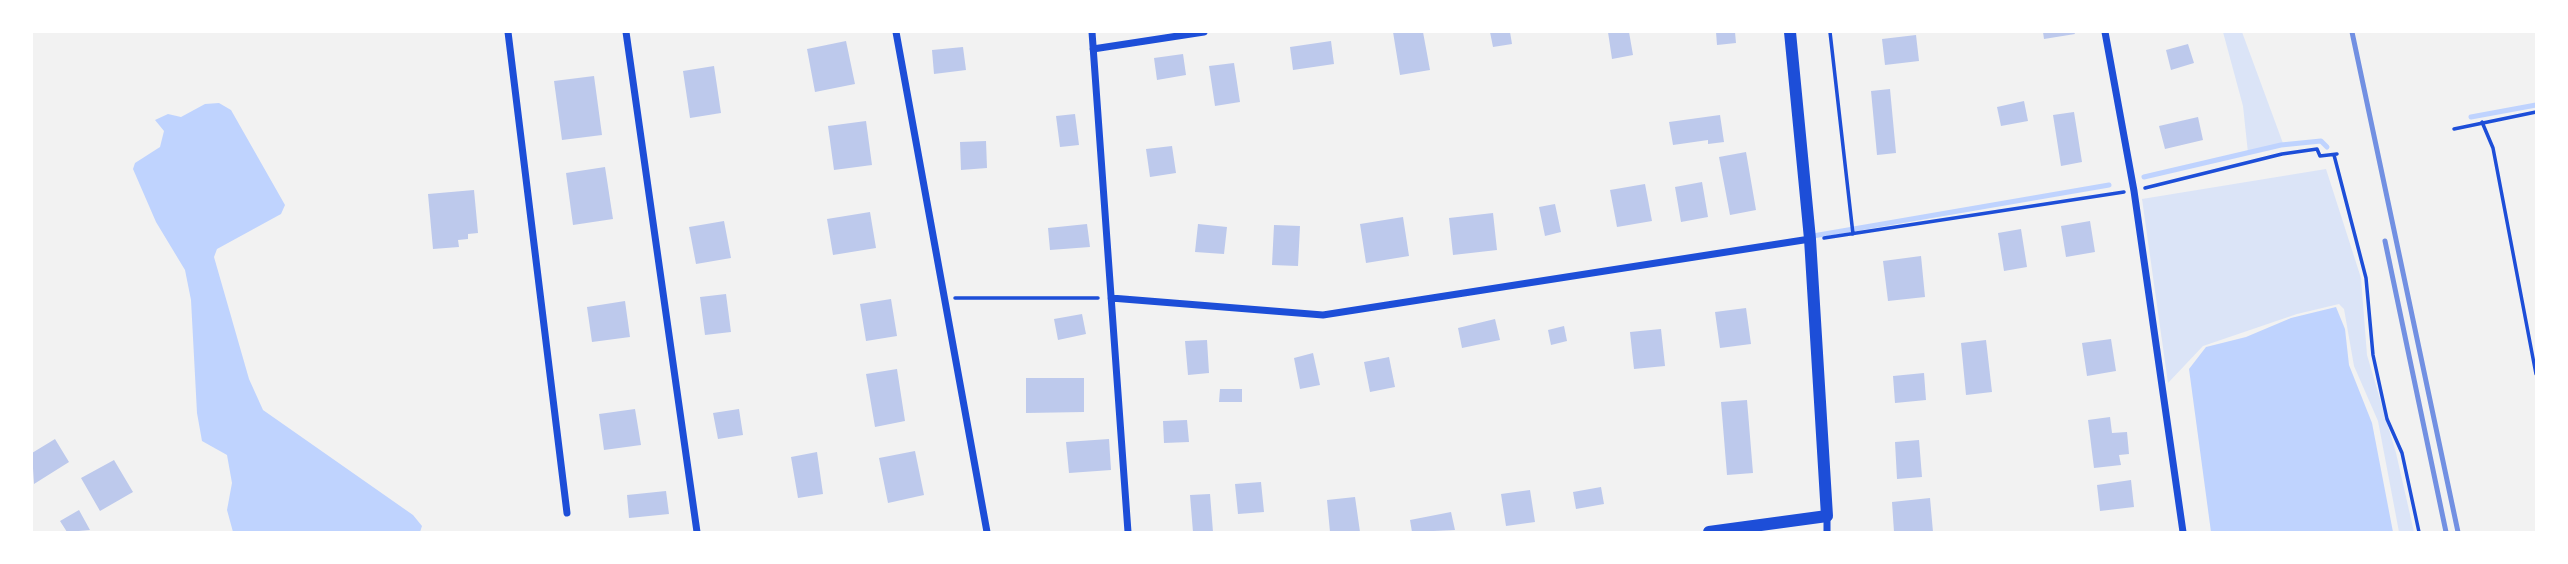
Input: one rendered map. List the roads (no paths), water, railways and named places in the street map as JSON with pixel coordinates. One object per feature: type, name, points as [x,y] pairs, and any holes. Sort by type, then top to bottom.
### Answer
[{"type":"street","points":[[508,32],[567,513]]},
{"type":"street","points":[[626,32],[697,533]]},
{"type":"street","points":[[896,32],[987,533]]},
{"type":"street","points":[[1092,32],[1128,533]]},
{"type":"street","points":[[1093,49],[1205,32]]},
{"type":"street","points":[[1790,32],[1811,239],[1827,533]]},
{"type":"street","points":[[2105,32],[2134,191],[2183,533]]},
{"type":"street","points":[[1111,298],[1323,316],[1811,239]]},
{"type":"street","points":[[1709,533],[1827,516]]},
{"type":"water","points":[[219,103],[231,110],[285,205],[281,214],[217,249],[214,257],[249,379],[263,410],[413,515],[422,526],[420,532],[233,532],[227,510],[232,483],[227,455],[202,441],[197,413],[191,300],[185,270],[156,222],[133,169],[135,163],[160,147],[164,131],[155,120],[168,114],[181,117],[205,104]]},
{"type":"water","points":[[2336,307],[2345,329],[2349,365],[2372,423],[2393,532],[2211,532],[2189,369],[2206,347],[2246,337],[2291,318]]},
{"type":"waterway","points":[[2471,117],[2536,105]]},
{"type":"waterway","points":[[2144,177],[2281,145],[2321,141],[2327,147]]},
{"type":"waterway","points":[[1813,236],[2109,185]]},
{"type":"railway","points":[[2352,32],[2458,532]]},
{"type":"railway","points":[[2385,241],[2446,532]]}]
